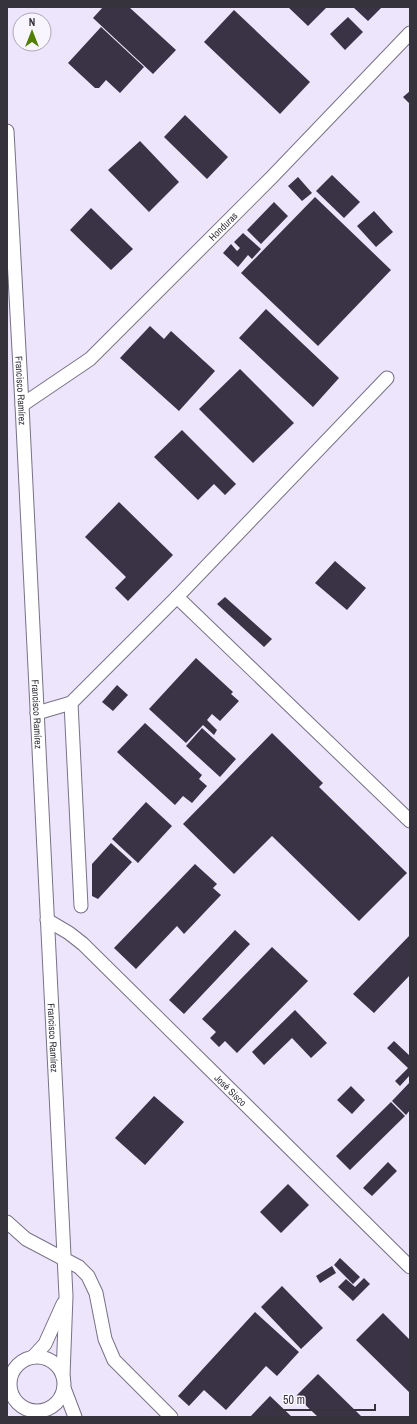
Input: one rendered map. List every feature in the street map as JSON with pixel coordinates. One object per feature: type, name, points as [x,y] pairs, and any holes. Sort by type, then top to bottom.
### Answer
[{"type":"street","name":"Honduras","points":[[22,405],[90,359],[272,176],[410,33]]},
{"type":"street","name":"Francisco Ramírez","points":[[7,132],[12,324],[22,405],[66,1296],[64,1382]]},
{"type":"street","points":[[37,713],[71,703],[177,597],[387,378]]},
{"type":"street","points":[[177,597],[410,822]]},
{"type":"street","points":[[71,703],[81,906]]},
{"type":"street","name":"José Sisco","points":[[47,920],[69,933],[83,944],[410,1267]]},
{"type":"street","points":[[7,1222],[26,1240],[79,1267],[88,1276],[96,1293],[105,1339],[114,1360],[171,1417]]},
{"type":"street","name":"Francisco Ramírez","points":[[33,1357],[45,1344],[66,1296]]},
{"type":"street","points":[[64,1382],[61,1398],[53,1407],[34,1414],[11,1398],[10,1381],[13,1363],[33,1357],[42,1357],[52,1361],[59,1367],[64,1382],[75,1417]]},
{"type":"building","points":[[103,7],[129,7],[176,50],[153,74],[93,18]]},
{"type":"building","points":[[288,7],[327,7],[308,26]]},
{"type":"building","points":[[353,7],[382,7],[368,21]]},
{"type":"building","points":[[234,10],[310,82],[280,114],[204,42]]},
{"type":"building","points":[[348,17],[363,32],[345,50],[330,34]]},
{"type":"building","points":[[101,27],[144,67],[120,93],[106,80],[99,88],[95,88],[68,63]]},
{"type":"building","points":[[410,91],[410,104],[403,97]]},
{"type":"building","points":[[185,115],[228,157],[207,179],[164,137]]},
{"type":"building","points":[[140,141],[179,182],[149,212],[108,170]]},
{"type":"building","points":[[332,175],[360,202],[344,218],[316,191]]},
{"type":"building","points":[[298,177],[312,193],[302,201],[288,186]]},
{"type":"building","points":[[315,197],[391,270],[318,346],[241,273]]},
{"type":"building","points":[[274,202],[288,216],[261,244],[247,230]]},
{"type":"building","points":[[91,208],[133,249],[111,270],[70,230]]},
{"type":"building","points":[[374,211],[393,232],[376,247],[357,226]]},
{"type":"building","points":[[243,233],[261,249],[252,259],[248,255],[238,267],[223,253],[231,244],[237,251],[240,248],[234,242]]},
{"type":"building","points":[[266,309],[339,378],[313,407],[239,338]]},
{"type":"building","points":[[150,326],[164,339],[171,331],[215,371],[179,411],[120,358]]},
{"type":"building","points":[[240,369],[294,423],[253,463],[199,409]]},
{"type":"building","points":[[182,430],[236,484],[225,495],[214,484],[198,500],[154,457]]},
{"type":"building","points":[[119,502],[173,555],[128,601],[115,588],[126,577],[85,537]]},
{"type":"building","points":[[335,561],[366,588],[347,610],[315,583]]},
{"type":"building","points":[[225,597],[272,639],[264,647],[217,604]]},
{"type":"building","points":[[196,658],[233,692],[231,694],[239,701],[220,721],[212,714],[207,720],[217,730],[214,735],[203,725],[186,743],[149,709]]},
{"type":"building","points":[[117,685],[128,695],[113,711],[102,702]]},
{"type":"building","points":[[145,723],[202,775],[199,779],[207,786],[192,803],[183,796],[175,805],[117,752]]},
{"type":"building","points":[[202,728],[236,759],[220,777],[186,746]]},
{"type":"building","points":[[272,733],[323,783],[319,787],[407,873],[359,921],[272,836],[234,874],[183,824]]},
{"type":"building","points":[[146,802],[172,826],[138,863],[112,839]]},
{"type":"building","points":[[111,843],[132,862],[98,899],[92,896],[92,864]]},
{"type":"building","points":[[195,864],[217,884],[213,888],[221,895],[184,934],[177,926],[136,969],[114,948]]},
{"type":"building","points":[[235,930],[250,944],[184,1014],[169,1000]]},
{"type":"building","points":[[410,935],[410,975],[374,1013],[353,994]]},
{"type":"building","points":[[272,947],[308,981],[237,1053],[225,1041],[219,1047],[210,1038],[216,1032],[202,1019]]},
{"type":"building","points":[[295,1010],[327,1043],[311,1058],[292,1038],[264,1065],[252,1052]]},
{"type":"building","points":[[394,1041],[410,1056],[410,1075],[400,1086],[395,1081],[408,1068],[387,1048]]},
{"type":"building","points":[[410,1082],[410,1110],[406,1115],[392,1101]]},
{"type":"building","points":[[351,1086],[365,1100],[352,1114],[337,1100]]},
{"type":"building","points":[[154,1096],[184,1122],[145,1165],[115,1138]]},
{"type":"building","points":[[391,1102],[405,1116],[350,1170],[336,1156]]},
{"type":"building","points":[[388,1162],[397,1171],[372,1196],[363,1188]]},
{"type":"building","points":[[288,1184],[309,1205],[281,1233],[260,1212]]},
{"type":"building","points":[[340,1258],[360,1277],[353,1284],[334,1265]]},
{"type":"building","points":[[332,1266],[336,1273],[320,1283],[316,1276]]},
{"type":"building","points":[[364,1278],[370,1284],[353,1301],[338,1287],[346,1279],[355,1287]]},
{"type":"building","points":[[282,1286],[323,1328],[301,1349],[261,1307]]},
{"type":"building","points":[[255,1312],[299,1352],[277,1376],[266,1366],[226,1410],[204,1390],[189,1406],[178,1396]]},
{"type":"building","points":[[383,1313],[410,1340],[410,1393],[356,1340]]},
{"type":"building","points":[[318,1374],[362,1417],[318,1417],[296,1396]]},
{"type":"building","points":[[270,1396],[292,1417],[250,1417]]}]
